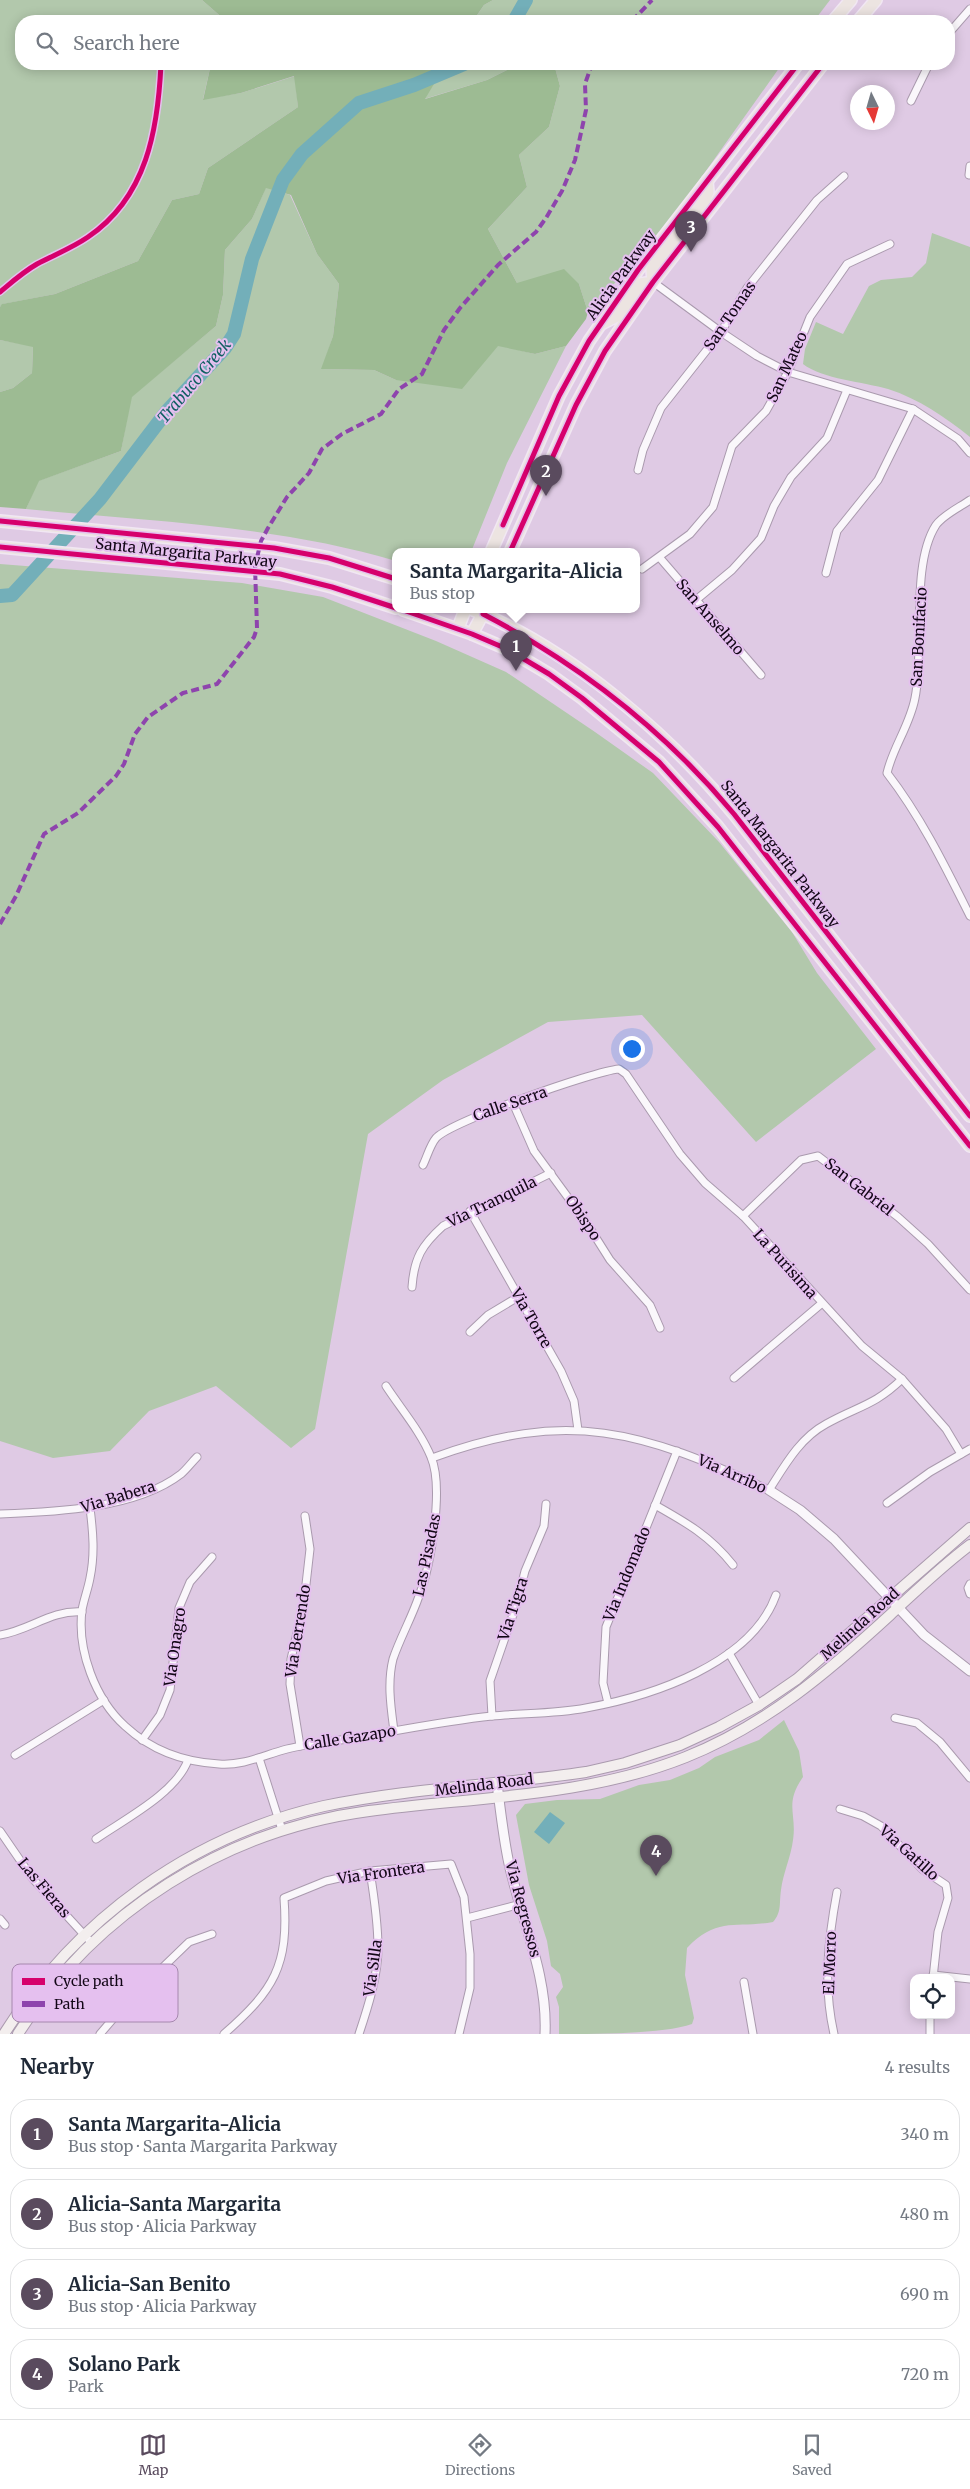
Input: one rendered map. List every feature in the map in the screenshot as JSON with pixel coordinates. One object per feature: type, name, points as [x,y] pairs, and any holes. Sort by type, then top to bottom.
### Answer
[{"type":"main road","points":[[838,15],[851,0]]},
{"type":"main road","points":[[863,15],[876,0]]},
{"type":"main road","name":"Alicia Parkway","points":[[493,548],[559,396],[601,324],[638,270],[793,70]]},
{"type":"main road","name":"Alicia Parkway","points":[[512,548],[580,397],[605,351],[653,282],[818,70]]},
{"type":"main road","points":[[601,324],[619,315],[640,284],[653,282],[652,270],[656,263],[703,203],[708,192],[707,181]]},
{"type":"main road","name":"Santa Margarita Parkway","points":[[0,520],[274,548],[329,558],[392,578]]},
{"type":"main road","name":"Santa Margarita Parkway","points":[[0,547],[280,574],[332,587],[392,607]]},
{"type":"main road","points":[[412,613],[458,628],[507,649],[549,674],[614,723],[665,768],[718,827],[970,1146]]},
{"type":"main road","points":[[458,628],[465,613]]},
{"type":"main road","points":[[472,634],[479,613]]},
{"type":"main road","name":"Santa Margarita Parkway","points":[[483,613],[560,657],[595,682],[673,747],[710,785],[970,1116]]},
{"type":"main road","name":"Melinda Road","points":[[58,1964],[84,1934],[123,1900],[167,1869],[216,1844],[278,1818],[357,1800],[600,1769],[650,1756],[700,1736],[759,1705],[797,1679],[970,1528]]},
{"type":"main road","name":"Melinda Road","points":[[73,1964],[92,1943],[142,1902],[184,1874],[224,1854],[282,1830],[351,1814],[578,1787],[618,1779],[655,1768],[712,1746],[742,1731],[786,1704],[832,1667],[970,1545]]},
{"type":"main road","name":"Melinda Road","points":[[4,2034],[12,2022]]},
{"type":"main road","name":"Melinda Road","points":[[18,2034],[27,2022]]},
{"type":"street","points":[[955,26],[970,9]]},
{"type":"street","points":[[911,101],[926,70]]},
{"type":"street","points":[[969,175],[970,166]]},
{"type":"street","name":"San Tomas","points":[[638,470],[661,408],[721,332],[747,288],[817,200],[844,176]]},
{"type":"street","name":"San Mateo","points":[[642,569],[660,558],[690,534],[713,507],[732,446],[766,411],[788,372],[810,317],[847,264],[890,244]]},
{"type":"street","points":[[653,282],[757,356],[788,372],[913,409],[958,439],[970,453]]},
{"type":"street","points":[[696,600],[732,570],[761,538],[774,506],[792,477],[827,438],[847,390]]},
{"type":"street","points":[[826,573],[837,530],[878,480],[913,409]]},
{"type":"street","name":"San Bonifacio","points":[[970,500],[937,524],[922,559],[919,669],[915,699],[908,725],[892,754],[886,773],[907,799],[924,827],[970,916]]},
{"type":"street","name":"San Anselmo","points":[[660,558],[761,675]]},
{"type":"street","name":"Calle Serra","points":[[423,1165],[436,1138],[453,1126],[513,1103],[616,1069]]},
{"type":"street","name":"La Purisima","points":[[616,1069],[626,1074],[680,1154],[705,1184],[743,1216],[821,1304],[862,1346],[902,1379],[946,1429],[961,1454]]},
{"type":"street","name":"Obispo","points":[[513,1103],[534,1151],[586,1222],[610,1260],[650,1305],[660,1328]]},
{"type":"street","name":"San Gabriel","points":[[743,1216],[801,1160],[818,1156],[898,1217],[970,1290]]},
{"type":"street","name":"Via Tranquila","points":[[412,1287],[413,1267],[430,1238],[444,1226],[470,1211],[551,1173]]},
{"type":"street","name":"Via Torre","points":[[470,1211],[561,1371],[574,1400],[578,1430]]},
{"type":"street","points":[[470,1332],[488,1315],[518,1297]]},
{"type":"street","points":[[734,1378],[821,1304]]},
{"type":"street","points":[[769,1490],[800,1444],[812,1433],[826,1424],[880,1398],[902,1379]]},
{"type":"street","name":"Las Pisadas","points":[[386,1386],[432,1458],[437,1480],[436,1514],[420,1593],[393,1660],[390,1681],[394,1732]]},
{"type":"street","name":"Via Arribo","points":[[432,1458],[494,1438],[524,1432],[578,1430],[598,1430],[640,1439],[677,1450],[769,1490],[800,1510],[834,1539],[924,1635],[970,1671]]},
{"type":"street","points":[[887,1503],[930,1472],[970,1449]]},
{"type":"street","name":"Via Indomado","points":[[608,1703],[603,1683],[606,1627],[677,1450]]},
{"type":"street","name":"Via Babera","points":[[0,1514],[90,1508],[156,1487],[180,1474],[197,1457]]},
{"type":"street","name":"Via Tigra","points":[[492,1716],[490,1680],[516,1606],[525,1571],[544,1526],[546,1504]]},
{"type":"street","points":[[655,1506],[696,1528],[720,1548],[733,1565]]},
{"type":"street","name":"Calle Gazapo","points":[[90,1508],[94,1535],[93,1557],[82,1612],[83,1645],[91,1675],[104,1700],[123,1725],[142,1740],[169,1754],[188,1760],[223,1765],[243,1763],[300,1746],[492,1716],[584,1709],[681,1681],[729,1653],[743,1642],[770,1612],[776,1595]]},
{"type":"street","name":"Via Berrendo","points":[[300,1746],[290,1684],[291,1659],[304,1602],[310,1549],[305,1516]]},
{"type":"street","name":"Via Onagro","points":[[142,1740],[160,1714],[170,1690],[179,1608],[190,1582],[212,1557]]},
{"type":"street","points":[[970,1584],[968,1588],[970,1594]]},
{"type":"street","points":[[0,1635],[19,1632],[66,1611],[82,1612]]},
{"type":"street","points":[[729,1653],[759,1705]]},
{"type":"street","points":[[15,1755],[104,1700]]},
{"type":"street","points":[[895,1718],[917,1722],[940,1742],[970,1778]]},
{"type":"street","points":[[259,1758],[282,1830]]},
{"type":"street","points":[[96,1839],[168,1789],[184,1770],[188,1760]]},
{"type":"street","name":"Via Regressos","points":[[497,1783],[508,1859],[536,1958],[542,1988],[545,2034]]},
{"type":"street","name":"Via Gatillo","points":[[840,1809],[863,1816],[881,1826],[922,1869],[946,1885],[948,1898],[938,1932],[933,1974]]},
{"type":"street","name":"Las Fieras","points":[[0,1831],[33,1879],[92,1943]]},
{"type":"street","name":"Via Frontera","points":[[224,2034],[255,2006],[270,1985],[282,1954],[286,1927],[284,1898],[326,1881],[370,1871],[451,1864],[464,1897],[467,1918]]},
{"type":"street","name":"Via Silla","points":[[359,2034],[374,1980],[378,1950],[378,1925],[370,1871]]},
{"type":"street","name":"El Morro","points":[[834,2034],[828,1996],[827,1965],[837,1892]]},
{"type":"street","points":[[459,2034],[470,1988],[467,1918],[521,1904]]},
{"type":"street","points":[[166,1964],[189,1942],[212,1934]]},
{"type":"street","points":[[955,1978],[970,1979]]},
{"type":"street","points":[[744,1982],[753,2034]]},
{"type":"street","points":[[930,2019],[930,2034]]},
{"type":"street","points":[[100,2034],[110,2022]]},
{"type":"shaded area","points":[[0,0],[202,0],[219,15],[15,15],[15,70],[210,70],[203,99],[241,93],[295,76],[298,107],[208,168],[199,194],[172,200],[138,261],[55,294],[3,304],[0,307]]},
{"type":"shaded area","points":[[202,0],[493,0],[484,5],[477,15],[219,15]]},
{"type":"shaded area","points":[[493,0],[830,0],[819,15],[477,15],[484,5]]},
{"type":"shaded area","points":[[210,70],[442,70],[425,99],[487,80],[507,70],[556,70],[560,86],[549,127],[519,155],[527,187],[488,229],[517,283],[564,269],[579,284],[588,312],[586,319],[566,346],[535,354],[498,346],[462,389],[396,380],[374,370],[321,369],[333,336],[339,284],[317,254],[291,195],[266,188],[252,219],[225,250],[223,295],[216,326],[132,397],[121,451],[39,481],[26,509],[0,507],[0,392],[13,388],[32,373],[33,347],[0,340],[0,307],[2,304],[55,294],[138,261],[172,200],[199,194],[208,168],[298,107],[294,76],[241,93],[203,100]]},
{"type":"shaded area","points":[[442,70],[507,70],[487,80],[424,99]]},
{"type":"shaded area","points":[[556,70],[778,70],[664,230],[588,312],[579,284],[517,283],[488,229],[527,187],[519,155],[549,127],[560,86]]},
{"type":"shaded area","points":[[266,187],[290,195],[317,254],[339,284],[333,336],[322,369],[374,370],[396,380],[498,345],[535,354],[566,346],[507,463],[473,548],[392,548],[392,560],[351,549],[259,532],[166,521],[26,509],[38,481],[121,451],[131,397],[216,326],[223,295],[225,250],[252,219]]},
{"type":"shaded area","points":[[932,233],[970,247],[970,437],[921,403],[899,393],[821,373],[803,364],[805,349],[816,322],[843,334],[869,286],[881,280],[912,277],[926,263]]},
{"type":"shaded area","points":[[0,340],[33,346],[32,373],[13,388],[0,392]]},
{"type":"shaded area","points":[[0,564],[242,583],[323,597],[436,641],[506,672],[653,773],[719,842],[792,932],[817,973],[876,1049],[756,1142],[642,1015],[548,1022],[443,1080],[368,1134],[315,1429],[291,1448],[216,1386],[149,1411],[110,1451],[53,1458],[0,1441]]},
{"type":"shaded area","points":[[784,1720],[799,1751],[803,1777],[794,1794],[792,1809],[793,1840],[776,1918],[773,1922],[727,1926],[708,1931],[687,1948],[685,1975],[694,2018],[692,2024],[647,2032],[559,2034],[559,2007],[556,1997],[563,1987],[560,1974],[551,1966],[547,1941],[529,1885],[516,1815],[525,1804],[557,1800],[600,1799],[639,1785],[670,1780],[699,1768],[715,1757],[759,1740]]},
{"type":"shaded area","points":[[550,1812],[565,1823],[549,1844],[534,1832]]},
{"type":"waterway","name":"Trabuco Creek","points":[[517,15],[526,0]]},
{"type":"waterway","name":"Trabuco Creek","points":[[0,596],[12,595],[100,499],[167,411],[225,348],[234,334],[252,259],[283,180],[302,154],[359,103],[414,85],[450,70]]},
{"type":"marked path","points":[[638,15],[652,0]]},
{"type":"marked path","points":[[0,924],[16,896],[44,834],[78,813],[116,776],[124,764],[135,734],[148,717],[183,693],[217,684],[254,637],[257,628],[255,566],[261,541],[287,497],[309,473],[322,449],[342,434],[381,414],[399,389],[422,374],[444,330],[460,308],[498,265],[536,232],[546,218],[562,191],[575,160],[586,110],[585,84],[590,70]]},
{"type":"cycle path","points":[[0,292],[32,267],[88,237],[108,221],[124,202],[146,160],[157,113],[160,70]]},
{"type":"cycle path","points":[[503,525],[559,396],[589,341],[638,270],[793,70]]},
{"type":"cycle path","points":[[512,548],[576,405],[605,351],[653,282],[818,70]]},
{"type":"cycle path","points":[[0,521],[274,548],[329,558],[392,578]]},
{"type":"cycle path","points":[[0,547],[280,574],[332,587],[392,607]]},
{"type":"cycle path","points":[[412,613],[472,634],[507,649],[549,674],[582,698],[659,762],[718,827],[970,1146]]},
{"type":"cycle path","points":[[483,614],[519,634],[586,677],[650,727],[679,755],[734,814],[970,1116]]},
{"type":"place","name":"Alicia-San Benito","points":[[691,252]]},
{"type":"place","name":"Alicia-Santa Margarita","points":[[546,496]]},
{"type":"place","name":"Santa Margarita-Alicia","points":[[516,671]]},
{"type":"place","name":"Solano Park","points":[[656,1876]]}]
